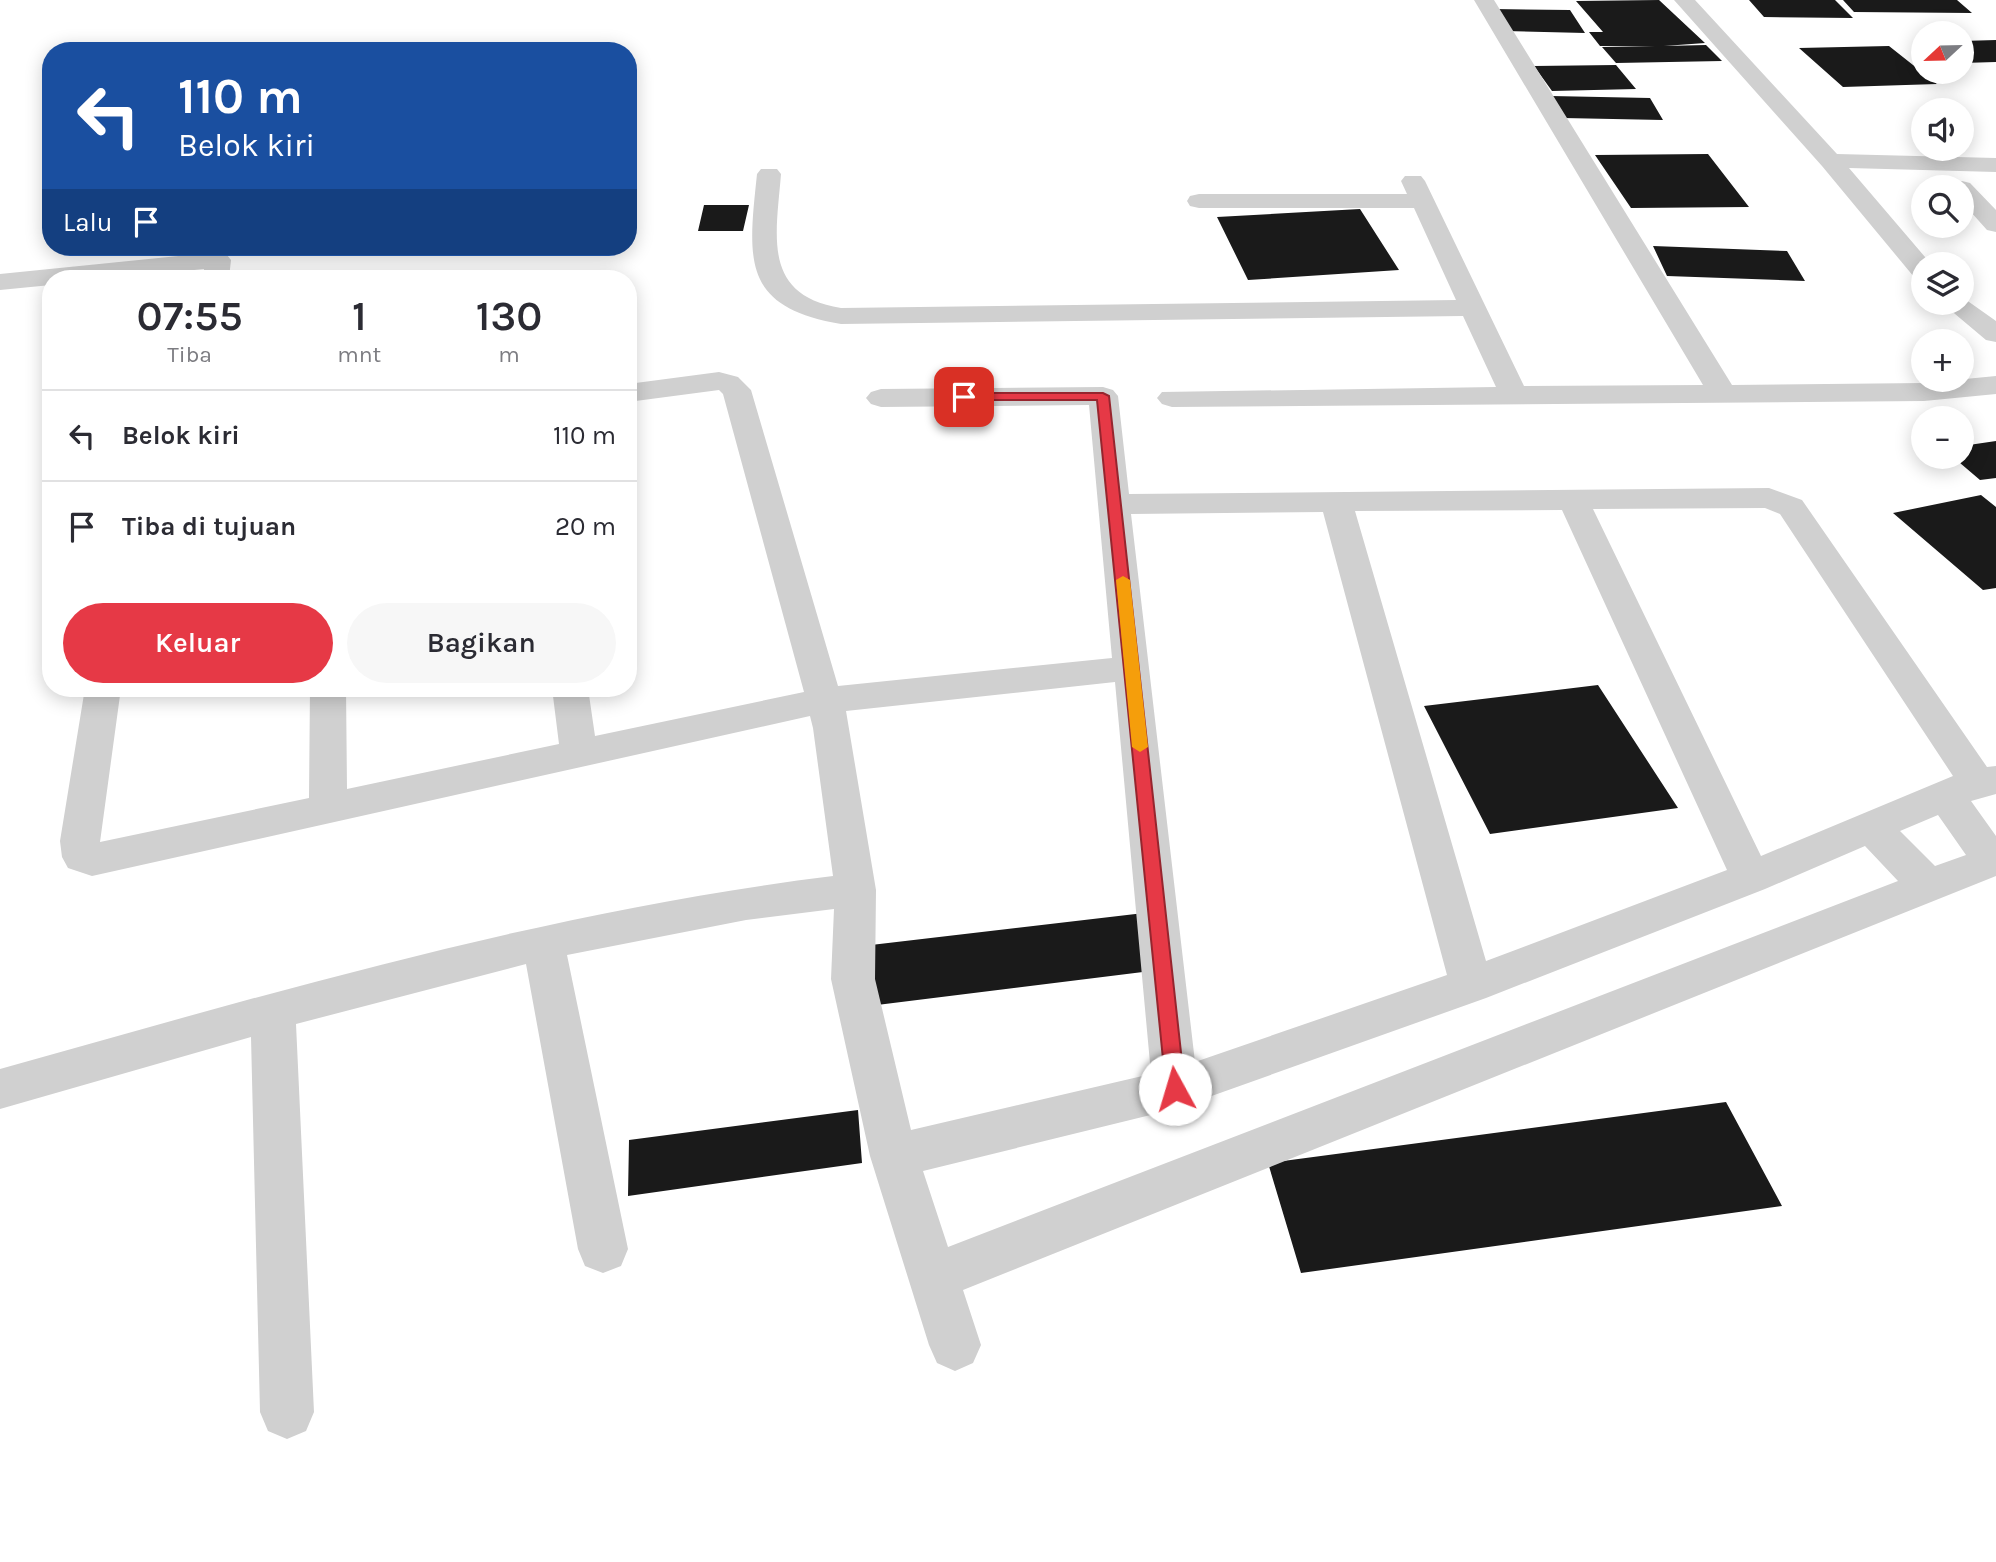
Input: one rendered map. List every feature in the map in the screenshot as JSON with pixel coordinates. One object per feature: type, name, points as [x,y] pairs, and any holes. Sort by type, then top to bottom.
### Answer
[{"type":"street","points":[[1484,0],[1722,392]]},
{"type":"street","points":[[1684,0],[1830,161],[1911,257]]},
{"type":"street","points":[[1830,161],[1996,165]]},
{"type":"street","points":[[1940,163],[1951,175]]},
{"type":"street","points":[[769,174],[765,223],[768,265],[785,296],[816,312],[841,316],[1473,308]]},
{"type":"street","points":[[1199,201],[1417,191],[1513,393]]},
{"type":"street","points":[[1974,200],[1996,225]]},
{"type":"street","points":[[119,270],[218,260],[217,270]]},
{"type":"street","points":[[0,282],[42,278]]},
{"type":"street","points":[[1971,315],[1996,334]]},
{"type":"street","points":[[637,392],[719,381],[728,383],[737,390],[832,727],[855,890],[853,979],[894,1156],[955,1345]]},
{"type":"street","points":[[1172,398],[1513,393],[1924,392],[1996,385]]},
{"type":"street","points":[[880,397],[1103,396],[1175,1089]]},
{"type":"street","points":[[934,1277],[1992,861],[1973,786],[1791,507],[1769,498],[1115,504]]},
{"type":"street","points":[[1573,500],[1751,878]]},
{"type":"street","points":[[1336,502],[1471,985]]},
{"type":"street","points":[[102,697],[80,841],[82,857],[93,860],[825,700],[1132,668]]},
{"type":"street","points":[[328,697],[328,808]]},
{"type":"street","points":[[571,697],[579,754]]},
{"type":"street","points":[[894,1156],[1175,1089],[1471,985],[1751,878],[1973,786]]},
{"type":"street","points":[[1872,828],[1929,886]]},
{"type":"street","points":[[0,1089],[445,964],[764,899],[855,890]]},
{"type":"street","points":[[543,942],[603,1249]]},
{"type":"street","points":[[273,1013],[288,1412]]},
{"type":"building","points":[[1659,0],[1705,43],[1664,46],[1706,45],[1722,61],[1616,63],[1602,47],[1655,46],[1600,46],[1589,32],[1603,32],[1576,1]]},
{"type":"building","points":[[1749,0],[1835,0],[1853,18],[1764,17]]},
{"type":"building","points":[[1843,0],[1957,0],[1972,13],[1854,12]]},
{"type":"building","points":[[1493,9],[1570,10],[1585,33],[1505,31]]},
{"type":"building","points":[[1996,40],[1996,62],[1974,63],[1974,41]]},
{"type":"building","points":[[1889,46],[1911,63],[1911,84],[1937,84],[1843,87],[1799,48]]},
{"type":"building","points":[[1616,65],[1636,89],[1552,91],[1534,66]]},
{"type":"building","points":[[1551,96],[1650,98],[1663,120],[1563,118]]},
{"type":"building","points":[[1708,154],[1749,207],[1631,208],[1595,155]]},
{"type":"building","points":[[704,205],[749,205],[743,231],[698,231]]},
{"type":"building","points":[[1360,209],[1399,270],[1248,280],[1217,217]]},
{"type":"building","points":[[1653,246],[1787,251],[1805,281],[1667,276]]},
{"type":"building","points":[[1996,441],[1996,478],[1980,480],[1967,469],[1974,469],[1974,444]]},
{"type":"building","points":[[1981,495],[1996,507],[1996,588],[1983,590],[1893,513]]},
{"type":"building","points":[[1598,685],[1678,808],[1490,834],[1424,706]]},
{"type":"building","points":[[1144,913],[1159,970],[877,1005],[871,945]]},
{"type":"building","points":[[1726,1102],[1782,1206],[1301,1273],[1268,1163]]},
{"type":"building","points":[[858,1110],[862,1163],[628,1196],[629,1140]]},
{"type":"slow traffic","points":[[1123,580],[1140,747]]},
{"type":"route","points":[[964,397],[1103,396],[1175,1089]]}]
